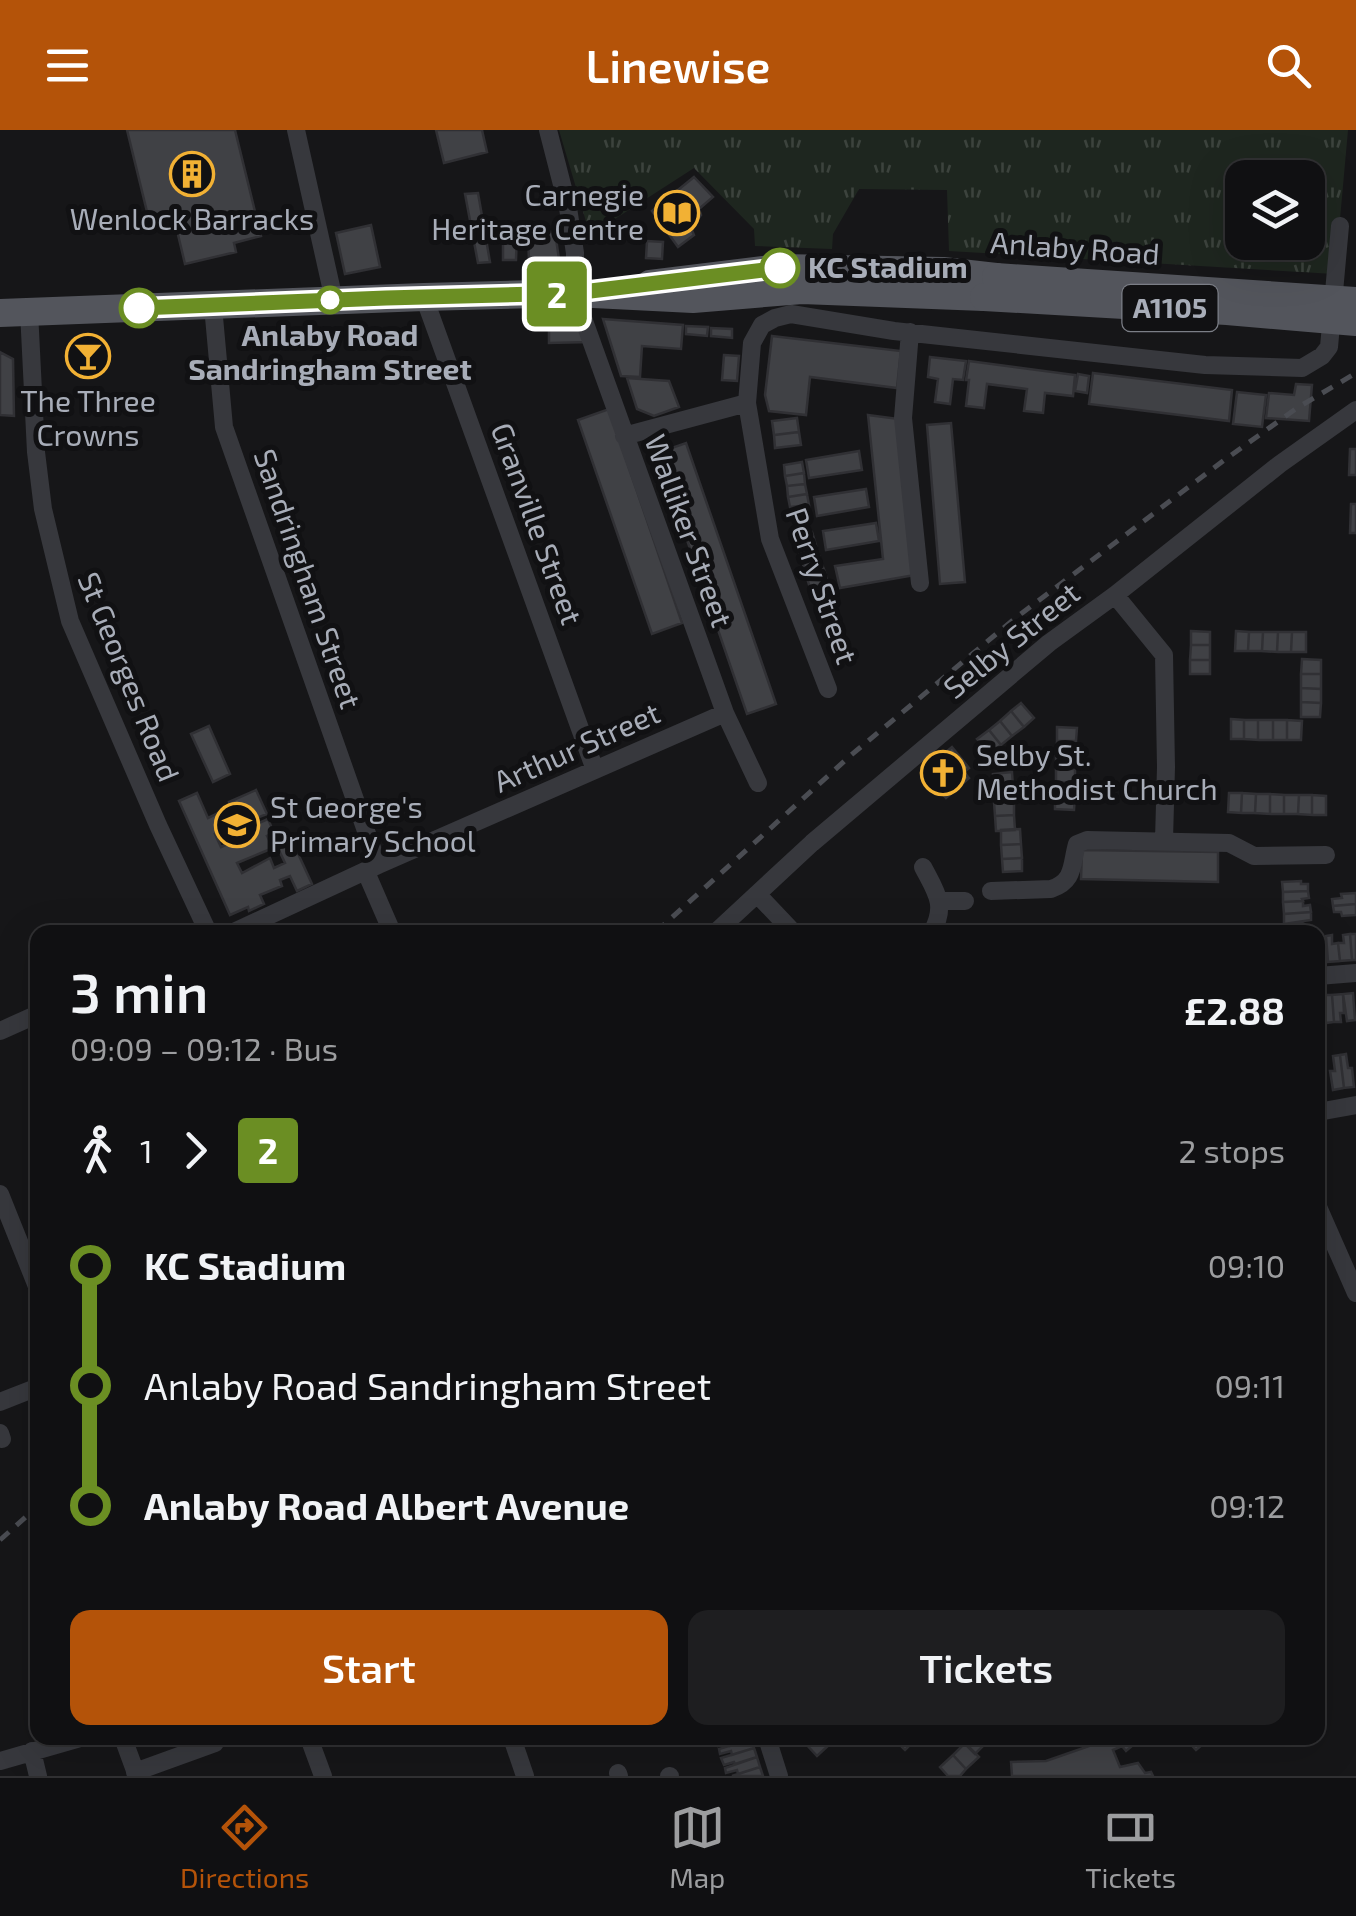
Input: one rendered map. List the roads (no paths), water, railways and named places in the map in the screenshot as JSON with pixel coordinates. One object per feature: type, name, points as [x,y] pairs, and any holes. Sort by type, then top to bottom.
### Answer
[{"type":"main road","name":"Anlaby Road","points":[[990,287],[1356,322]]},
{"type":"main road","name":"Anlaby Road","points":[[0,313],[424,296],[574,293],[693,299],[802,290],[990,287],[1356,301]]},
{"type":"street","points":[[296,130],[334,300]]},
{"type":"street","name":"Walliker Street","points":[[548,130],[576,253],[574,293],[725,713],[758,783]]},
{"type":"street","points":[[920,583],[902,418],[910,332],[1205,365],[1302,368],[1322,356],[1328,347],[1340,226]]},
{"type":"street","name":"Granville Street","points":[[424,296],[595,770]]},
{"type":"street","name":"Sandringham Street","points":[[214,306],[224,426],[390,925]]},
{"type":"street","name":"St Georges Road","points":[[29,311],[36,452],[55,564],[70,621],[205,925]]},
{"type":"street","name":"Perry Street","points":[[828,690],[770,539],[747,404],[752,343],[762,325],[791,314],[910,332]]},
{"type":"street","points":[[624,436],[747,404]]},
{"type":"street","name":"Selby Street","points":[[724,925],[812,842],[1034,656],[1280,464],[1356,410]]},
{"type":"street","points":[[1115,595],[1164,656],[1164,840]]},
{"type":"street","name":"Arthur Street","points":[[249,925],[725,713]]},
{"type":"street","points":[[991,891],[1060,886],[1072,874],[1075,850],[1081,841],[1228,843],[1254,856],[1326,855]]},
{"type":"street","points":[[923,868],[940,901],[936,925]]},
{"type":"street","points":[[757,894],[786,925]]},
{"type":"street","points":[[940,901],[965,901]]},
{"type":"street","points":[[1325,975],[1356,973]]},
{"type":"street","points":[[0,1030],[30,1017]]},
{"type":"street","points":[[1325,1111],[1356,1105]]},
{"type":"street","points":[[0,1194],[8,1236],[30,1275]]},
{"type":"street","points":[[1325,1223],[1356,1293]]},
{"type":"street","points":[[0,1402],[30,1390]]},
{"type":"street","points":[[0,1761],[56,1745]]},
{"type":"street","points":[[126,1745],[136,1774],[210,1745]]},
{"type":"street","points":[[312,1745],[323,1776]]},
{"type":"street","points":[[514,1745],[525,1776]]},
{"type":"street","points":[[770,1745],[779,1776]]},
{"type":"street","points":[[32,1752],[38,1776]]},
{"type":"railway","points":[[664,925],[850,756],[1013,620],[1223,461],[1297,408],[1356,373]]},
{"type":"railway","points":[[0,1540],[30,1513]]},
{"type":"place","name":"Wenlock Barracks","points":[[192,174]]},
{"type":"place","name":"Carnegie Heritage Centre","points":[[677,213]]},
{"type":"place","name":"KC Stadium","points":[[780,268]]},
{"type":"place","name":"Anlaby Road Sandringham Street","points":[[330,300]]},
{"type":"place","name":"The Three Crowns","points":[[88,356]]},
{"type":"place","name":"Selby St. Methodist Church","points":[[943,773]]},
{"type":"place","name":"St George's Primary School","points":[[237,825]]}]
